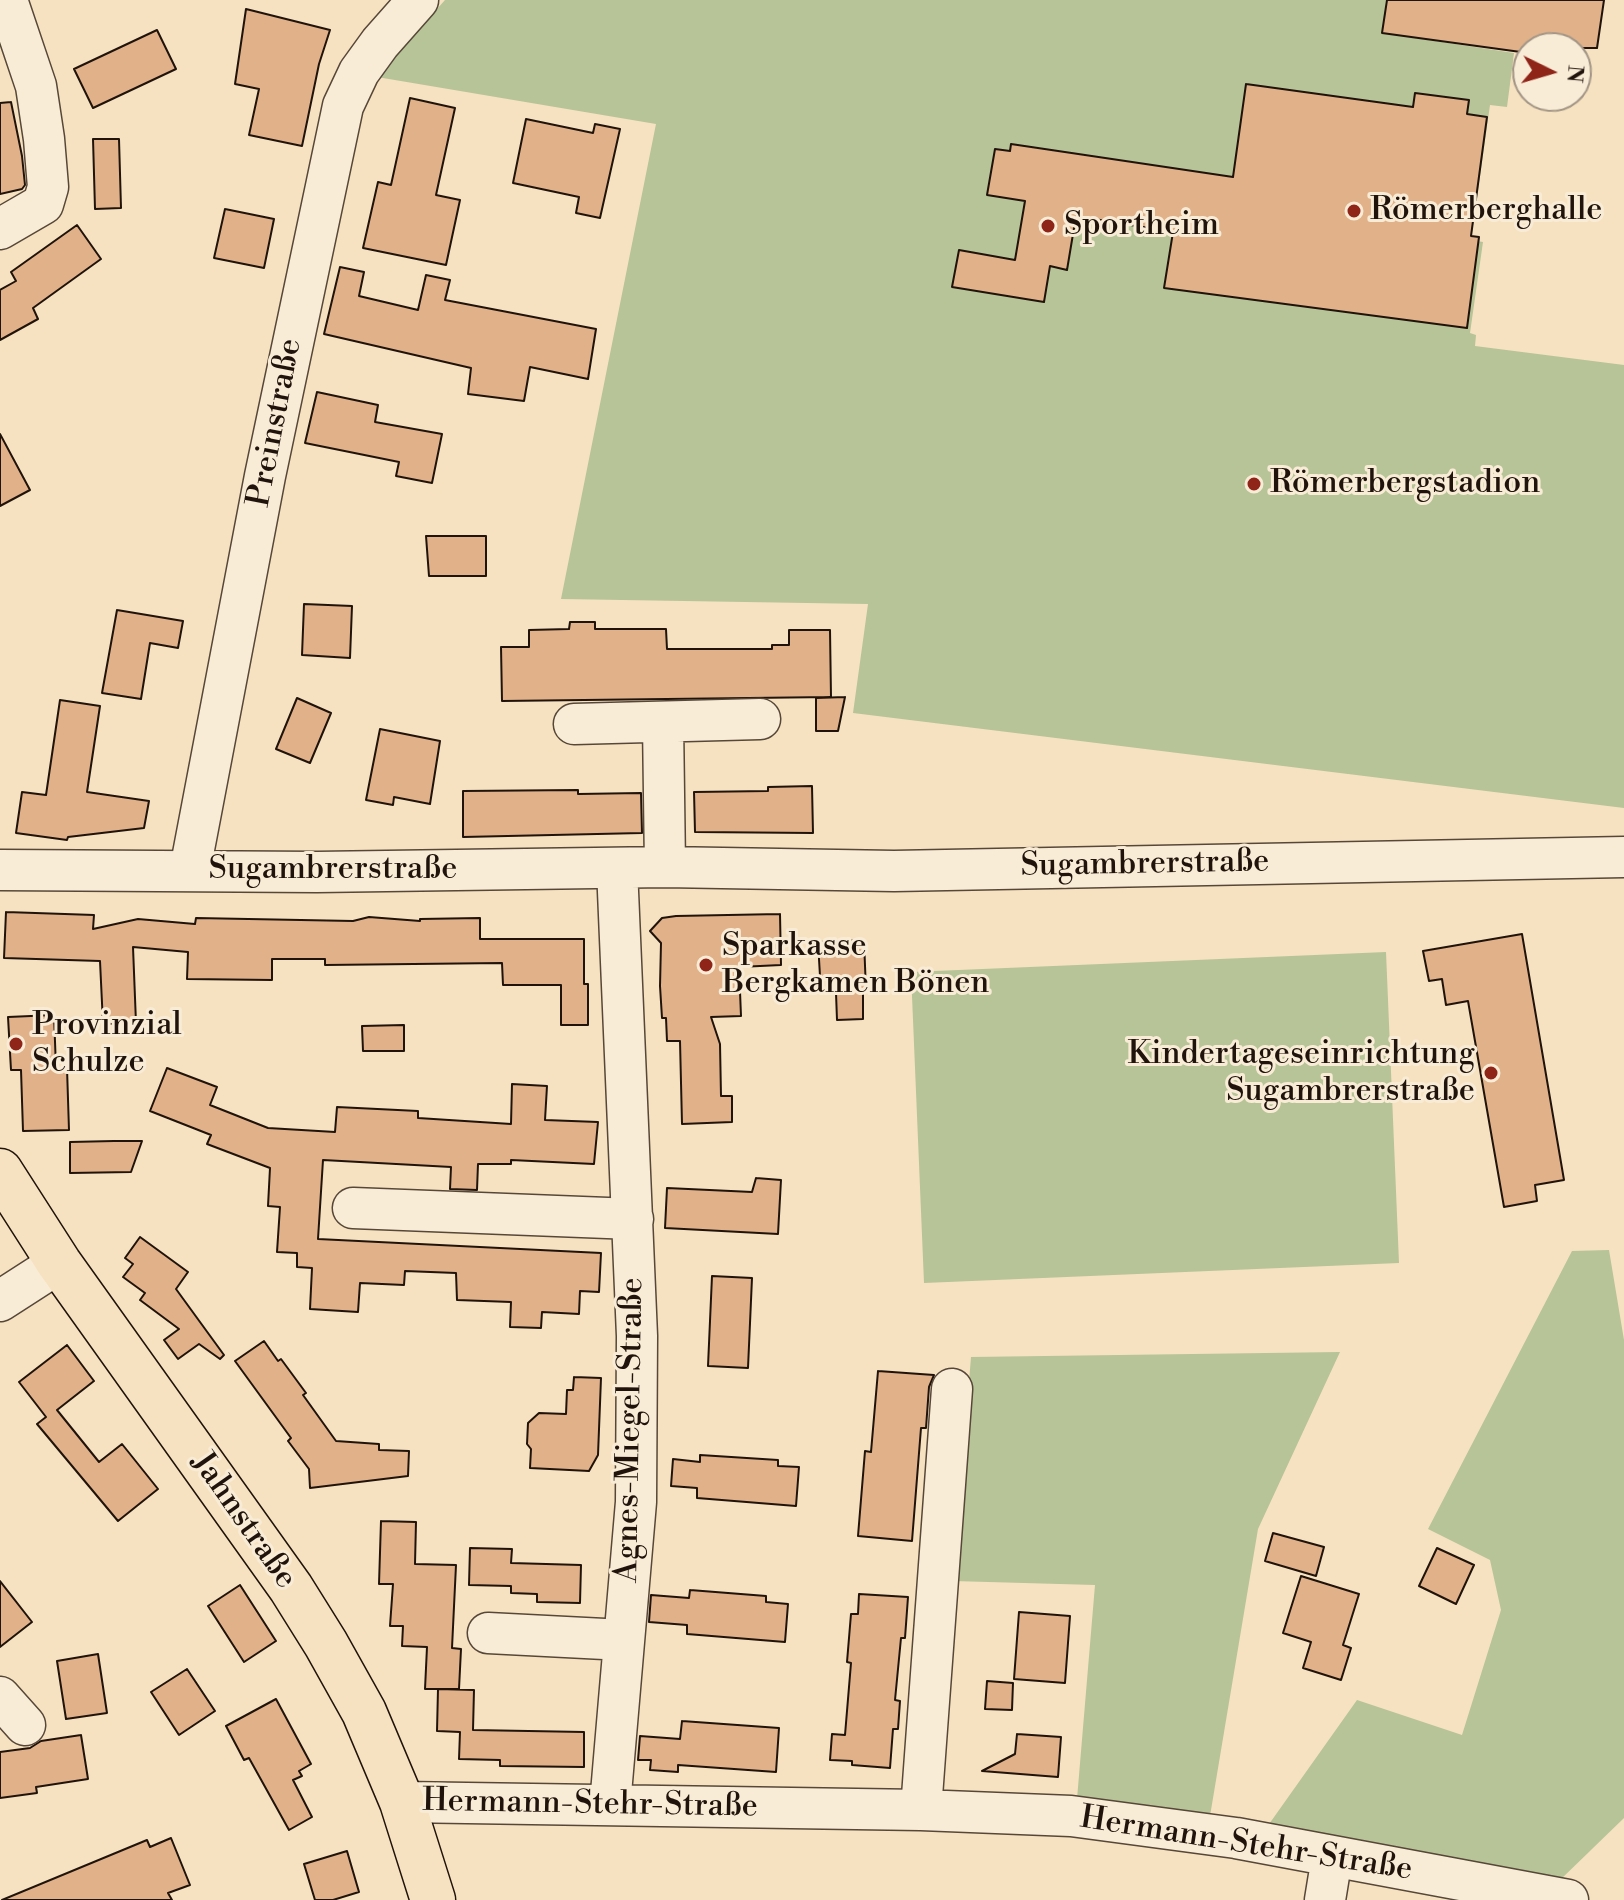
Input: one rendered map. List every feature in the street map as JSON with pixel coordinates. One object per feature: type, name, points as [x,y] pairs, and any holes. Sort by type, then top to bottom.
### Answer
[{"type":"main road","name":"Jahnstraße","points":[[0,1171],[59,1263],[291,1588],[364,1712],[402,1802],[433,1900]]},
{"type":"street","points":[[0,229],[43,204],[48,187],[36,86],[7,0]]},
{"type":"street","name":"Preinstraße","points":[[190,870],[265,476],[343,106],[359,72],[418,0]]},
{"type":"street","points":[[574,724],[760,719]]},
{"type":"street","points":[[663,722],[665,867]]},
{"type":"street","name":"Sugambrerstraße","points":[[0,870],[317,872],[665,867],[894,871],[1624,857]]},
{"type":"street","name":"Agnes-Miegel-Straße","points":[[610,1805],[636,1502],[637,1336],[617,868]]},
{"type":"street","points":[[353,1208],[633,1219]]},
{"type":"street","points":[[0,1301],[59,1263]]},
{"type":"street","points":[[921,1810],[952,1389]]},
{"type":"street","points":[[488,1633],[624,1640]]},
{"type":"street","name":"Hermann-Stehr-Straße","points":[[402,1802],[921,1810],[1071,1816],[1236,1838],[1568,1900]]},
{"type":"street","points":[[1325,1900],[1332,1857]]},
{"type":"green space","points":[[445,0],[1386,0],[1383,33],[1512,53],[1507,107],[1490,105],[1471,240],[1483,242],[1470,333],[1476,335],[1475,346],[1624,365],[1624,808],[853,713],[868,604],[561,599],[656,124],[377,77]]},
{"type":"green space","points":[[1386,952],[1399,1263],[924,1283],[911,972]]},
{"type":"green space","points":[[1609,1250],[1624,1340],[1624,1818],[1558,1882],[1267,1827],[1357,1700],[1462,1735],[1501,1610],[1490,1560],[1428,1529],[1572,1251]]},
{"type":"green space","points":[[1340,1352],[1258,1529],[1210,1816],[1077,1799],[1095,1585],[953,1581],[971,1357]]},
{"type":"building","points":[[1387,0],[1604,0],[1597,48],[1592,48],[1592,32],[1512,32],[1512,51],[1382,33]]},
{"type":"building","points":[[246,9],[330,30],[319,64],[302,146],[249,135],[259,89],[235,84]]},
{"type":"building","points":[[157,30],[176,69],[93,108],[74,69]]},
{"type":"building","name":"Römerberghalle","points":[[1246,84],[1413,107],[1415,93],[1469,100],[1467,114],[1487,117],[1471,236],[1479,237],[1467,328],[1164,288],[1173,232],[1076,216],[1067,270],[1050,266],[1044,302],[952,287],[959,250],[1015,260],[1025,201],[987,195],[995,149],[1010,151],[1011,144],[1233,177]]},
{"type":"building","points":[[410,98],[455,108],[436,195],[460,200],[446,265],[363,248],[378,182],[391,185]]},
{"type":"building","points":[[11,102],[25,185],[22,189],[0,194],[0,103]]},
{"type":"building","points":[[526,119],[593,133],[595,124],[620,129],[600,218],[576,213],[579,197],[513,183]]},
{"type":"building","points":[[93,139],[119,139],[121,208],[95,209]]},
{"type":"building","points":[[225,209],[274,219],[264,268],[214,258]]},
{"type":"building","points":[[77,225],[101,259],[33,308],[38,319],[0,340],[0,290],[16,281],[11,272]]},
{"type":"building","points":[[340,267],[364,272],[359,296],[418,310],[426,275],[450,280],[445,300],[596,329],[588,379],[530,367],[524,401],[468,394],[471,368],[324,334]]},
{"type":"building","points":[[317,392],[378,405],[375,422],[442,434],[432,483],[396,476],[399,462],[305,443]]},
{"type":"building","points":[[0,434],[30,490],[0,506]]},
{"type":"building","points":[[426,536],[486,536],[486,576],[429,576]]},
{"type":"building","points":[[304,604],[352,606],[350,658],[302,655]]},
{"type":"building","points":[[117,610],[183,621],[178,648],[150,643],[141,699],[102,693]]},
{"type":"building","points":[[570,622],[595,622],[595,629],[666,629],[667,649],[772,649],[772,645],[789,645],[789,630],[830,630],[831,697],[502,701],[501,647],[529,647],[529,630],[569,629]]},
{"type":"building","points":[[845,697],[838,731],[816,731],[816,698]]},
{"type":"building","points":[[297,698],[331,713],[310,763],[276,749]]},
{"type":"building","points":[[60,700],[100,706],[87,792],[149,801],[144,828],[68,837],[67,840],[16,833],[22,792],[46,795]]},
{"type":"building","points":[[380,729],[440,741],[430,804],[394,797],[393,805],[366,800]]},
{"type":"building","points":[[812,786],[813,833],[695,832],[694,792],[768,791],[768,787]]},
{"type":"building","points":[[578,790],[578,794],[641,793],[642,833],[463,837],[463,791]]},
{"type":"building","points":[[6,912],[94,915],[93,929],[138,919],[195,924],[196,918],[353,921],[369,917],[420,921],[480,918],[480,939],[584,939],[588,1025],[561,1025],[561,985],[503,985],[502,963],[325,965],[325,959],[272,959],[272,980],[187,979],[188,952],[133,947],[136,1023],[103,1024],[100,961],[4,958]]},
{"type":"building","name":"Sparkasse Bergkamen Bönen","points":[[780,914],[781,965],[739,967],[741,1016],[711,1017],[720,1044],[721,1096],[732,1096],[732,1122],[682,1124],[680,1041],[667,1041],[660,986],[661,943],[650,931],[662,918],[676,916]]},
{"type":"building","points":[[1522,934],[1564,1180],[1535,1185],[1537,1201],[1504,1207],[1468,1001],[1446,1005],[1442,979],[1429,981],[1423,951]]},
{"type":"building","points":[[864,940],[866,991],[863,991],[863,1019],[837,1020],[836,993],[821,993],[818,942]]},
{"type":"building","points":[[54,1015],[56,1068],[67,1068],[69,1130],[23,1131],[21,1070],[11,1070],[8,1017]]},
{"type":"building","points":[[404,1025],[404,1051],[363,1051],[362,1026]]},
{"type":"building","points":[[167,1068],[217,1087],[210,1105],[268,1128],[335,1132],[337,1107],[418,1111],[418,1118],[511,1124],[512,1084],[547,1086],[545,1120],[598,1122],[594,1164],[511,1160],[511,1164],[478,1164],[477,1190],[450,1189],[451,1167],[323,1160],[318,1239],[601,1253],[599,1292],[580,1291],[579,1314],[542,1312],[541,1328],[510,1327],[511,1302],[457,1300],[456,1273],[405,1271],[404,1285],[360,1283],[358,1312],[310,1309],[312,1268],[297,1267],[297,1253],[277,1252],[280,1207],[268,1206],[270,1168],[207,1144],[211,1135],[150,1111]]},
{"type":"building","points":[[142,1141],[131,1172],[70,1173],[70,1142]]},
{"type":"building","points":[[756,1178],[781,1180],[778,1234],[665,1228],[667,1188],[752,1192]]},
{"type":"building","points":[[140,1237],[188,1272],[176,1289],[224,1355],[220,1359],[199,1344],[178,1359],[164,1340],[179,1329],[140,1300],[145,1293],[123,1277],[133,1264],[125,1258]]},
{"type":"building","points":[[712,1276],[752,1278],[748,1368],[708,1366]]},
{"type":"building","points":[[264,1341],[306,1393],[303,1395],[336,1441],[379,1444],[379,1450],[409,1451],[408,1476],[310,1488],[309,1469],[288,1441],[291,1438],[235,1361]]},
{"type":"building","points":[[67,1345],[94,1381],[57,1410],[99,1462],[122,1444],[158,1489],[118,1521],[37,1424],[46,1417],[19,1382]]},
{"type":"building","points":[[878,1371],[934,1375],[929,1387],[926,1428],[921,1428],[912,1541],[858,1536],[865,1451],[871,1452]]},
{"type":"building","points":[[574,1377],[601,1378],[598,1455],[589,1471],[530,1468],[528,1423],[539,1413],[566,1414],[567,1390],[573,1390]]},
{"type":"building","points":[[700,1455],[778,1460],[778,1466],[799,1467],[796,1506],[697,1498],[697,1488],[671,1486],[673,1459],[700,1462]]},
{"type":"building","points":[[381,1521],[416,1522],[415,1564],[456,1565],[452,1648],[461,1649],[459,1689],[425,1689],[427,1647],[402,1646],[403,1626],[390,1626],[393,1584],[379,1584]]},
{"type":"building","points":[[1273,1533],[1324,1547],[1316,1576],[1265,1561]]},
{"type":"building","points":[[470,1548],[512,1549],[511,1563],[581,1565],[580,1603],[537,1602],[537,1594],[511,1593],[511,1586],[469,1585]]},
{"type":"building","points":[[1437,1548],[1474,1565],[1456,1604],[1419,1586]]},
{"type":"building","points":[[1301,1576],[1359,1594],[1343,1645],[1351,1648],[1341,1680],[1303,1668],[1311,1642],[1283,1633]]},
{"type":"building","points":[[0,1581],[32,1622],[0,1647]]},
{"type":"building","points":[[240,1585],[276,1641],[244,1662],[208,1606]]},
{"type":"building","points":[[690,1590],[766,1596],[766,1602],[788,1604],[785,1642],[687,1634],[687,1625],[649,1622],[651,1595],[689,1598]]},
{"type":"building","points":[[859,1594],[908,1597],[895,1700],[900,1701],[898,1729],[893,1729],[890,1768],[830,1760],[832,1734],[845,1735],[851,1663],[847,1662],[851,1614],[858,1614]]},
{"type":"building","points":[[1019,1612],[1070,1616],[1065,1683],[1014,1679]]},
{"type":"building","points":[[98,1654],[107,1713],[66,1719],[57,1661]]},
{"type":"building","points":[[187,1669],[215,1711],[179,1735],[151,1692]]},
{"type":"building","points":[[987,1681],[1013,1683],[1012,1710],[985,1709]]},
{"type":"building","points":[[438,1689],[474,1690],[473,1730],[584,1732],[584,1767],[500,1766],[500,1760],[459,1759],[460,1732],[437,1731]]},
{"type":"building","points":[[276,1699],[311,1764],[299,1771],[302,1776],[293,1780],[312,1817],[289,1830],[249,1758],[244,1760],[226,1726]]},
{"type":"building","points":[[682,1721],[779,1728],[776,1772],[678,1765],[678,1772],[650,1770],[651,1760],[638,1760],[640,1736],[680,1739]]},
{"type":"building","points":[[1017,1734],[1061,1737],[1058,1777],[982,1771],[1015,1754]]},
{"type":"building","points":[[81,1735],[88,1779],[36,1787],[37,1793],[0,1798],[0,1752]]},
{"type":"building","points":[[171,1838],[190,1885],[168,1893],[172,1900],[2,1900],[147,1840],[150,1847]]},
{"type":"building","points":[[347,1851],[359,1892],[333,1900],[315,1900],[304,1864]]},
{"type":"place","name":"Römerberghalle","points":[[1354,211]]},
{"type":"place","name":"Sportheim","points":[[1048,226]]},
{"type":"place","name":"Römerbergstadion","points":[[1254,484]]},
{"type":"place","name":"Sparkasse Bergkamen Bönen","points":[[706,965]]},
{"type":"place","name":"Provinzial Schulze","points":[[16,1044]]},
{"type":"place","name":"Kindertageseinrichtung Sugambrerstraße","points":[[1491,1073]]}]
